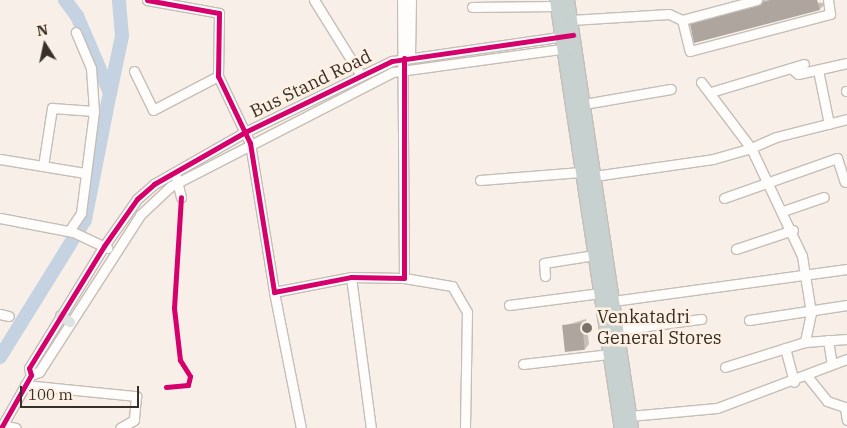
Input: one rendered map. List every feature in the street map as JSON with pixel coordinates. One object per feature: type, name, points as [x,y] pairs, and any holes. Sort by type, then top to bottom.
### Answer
[{"type":"highway","points":[[568,0],[571,20],[568,42],[581,172],[621,428]]},
{"type":"highway","points":[[556,3],[584,104],[631,422]]},
{"type":"street","points":[[147,0],[184,2],[219,13],[218,76],[250,143],[274,292],[301,428]]},
{"type":"street","points":[[314,0],[360,74]]},
{"type":"street","points":[[402,0],[407,57]]},
{"type":"street","points":[[404,278],[404,69],[407,57],[411,0]]},
{"type":"street","points":[[571,20],[669,14],[682,20],[758,0]]},
{"type":"street","points":[[682,20],[691,52],[830,14],[828,0]]},
{"type":"street","points":[[472,7],[556,3]]},
{"type":"street","points":[[71,231],[81,213],[94,111],[92,68],[76,32]]},
{"type":"street","name":"Bus Stand Road","points":[[65,319],[104,246],[137,199],[174,172],[245,132],[360,74],[407,57],[568,42]]},
{"type":"street","name":"Bus Stand Road","points":[[1,427],[31,375],[29,368],[148,206],[178,182],[250,143],[404,69],[568,42]]},
{"type":"street","points":[[791,68],[798,74],[847,63]]},
{"type":"street","points":[[711,92],[804,64]]},
{"type":"street","points":[[818,70],[828,124]]},
{"type":"street","points":[[134,71],[153,110],[218,76]]},
{"type":"street","points":[[701,82],[711,92],[751,148],[793,230],[806,278],[811,313],[805,342]]},
{"type":"street","points":[[584,104],[671,89]]},
{"type":"street","points":[[43,166],[52,108],[94,111]]},
{"type":"street","points":[[594,176],[713,159],[751,148],[776,137],[847,119]]},
{"type":"street","points":[[724,198],[766,180],[838,158],[845,182]]},
{"type":"street","points":[[0,159],[85,173]]},
{"type":"street","points":[[174,172],[181,197]]},
{"type":"street","points":[[480,180],[581,172]]},
{"type":"street","points":[[783,211],[824,197]]},
{"type":"street","points":[[0,218],[71,231],[114,251]]},
{"type":"street","points":[[736,249],[793,230]]},
{"type":"street","points":[[545,276],[544,263],[594,255]]},
{"type":"street","points":[[613,301],[806,278],[847,269]]},
{"type":"street","points":[[274,292],[351,277],[404,278],[452,286],[467,312],[464,428]]},
{"type":"street","points":[[351,277],[371,428]]},
{"type":"street","points":[[509,305],[600,293]]},
{"type":"street","points":[[749,320],[811,313],[847,305]]},
{"type":"street","points":[[617,330],[701,319]]},
{"type":"street","points":[[726,367],[805,342],[847,339]]},
{"type":"street","points":[[828,340],[832,364]]},
{"type":"street","points":[[785,348],[794,382]]},
{"type":"street","points":[[523,364],[610,354]]},
{"type":"street","points":[[631,422],[718,408],[794,382],[832,364],[847,360]]},
{"type":"street","points":[[807,376],[827,401],[846,408],[847,420]]},
{"type":"street","points":[[25,385],[136,396],[134,420],[120,428]]},
{"type":"street","points":[[1,427],[16,428]]},
{"type":"building","points":[[770,0],[817,0],[820,10],[694,43],[690,24]]},
{"type":"building","points":[[582,323],[585,350],[565,352],[562,325]]},
{"type":"waterway","points":[[0,357],[85,220],[110,93],[77,16],[65,0]]},
{"type":"waterway","points":[[110,93],[122,36],[119,0]]},
{"type":"cycle path","points":[[147,0],[219,13],[218,76],[250,143],[274,292],[351,277],[404,278],[404,58]]},
{"type":"cycle path","points":[[1,428],[31,375],[29,368],[104,246],[137,199],[154,184],[245,132],[392,61],[573,35]]},
{"type":"cycle path","points":[[166,387],[188,385],[190,376],[180,360],[174,308],[181,197]]},
{"type":"place","name":"Venkatadri General Stores","points":[[587,328]]}]
